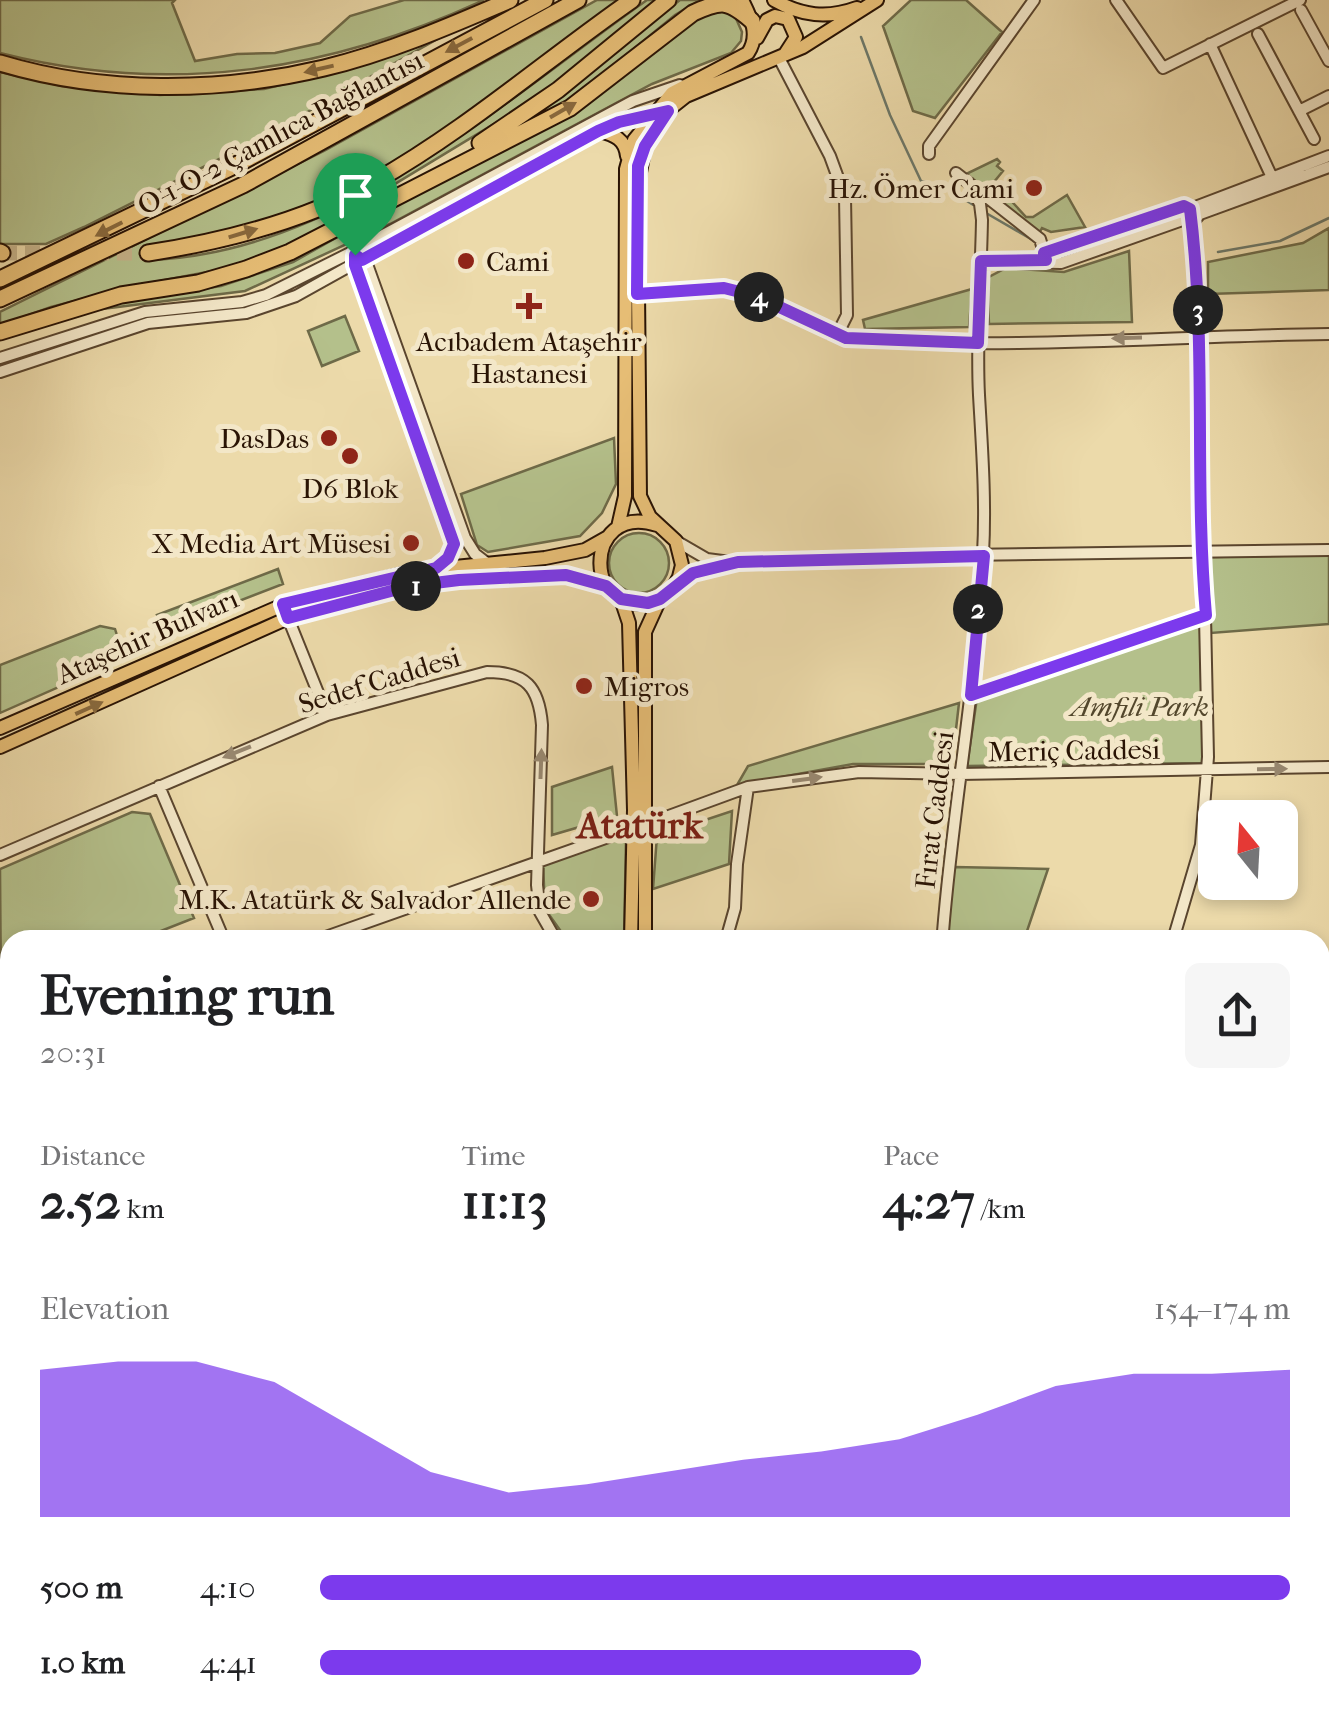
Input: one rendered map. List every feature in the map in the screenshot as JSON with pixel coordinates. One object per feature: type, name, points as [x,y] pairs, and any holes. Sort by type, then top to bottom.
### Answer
[{"type":"highway","points":[[0,63],[61,78],[114,84],[226,84],[326,68],[424,35],[510,0]]},
{"type":"highway","name":"O-1-O-2 Çamlıca Bağlantısı","points":[[0,279],[232,167],[545,0]]},
{"type":"highway","name":"O-1-O-2 Çamlıca Bağlantısı","points":[[0,302],[243,186],[578,0]]},
{"type":"highway","points":[[148,252],[210,244],[292,218],[374,182],[452,133],[632,0]]},
{"type":"highway","points":[[353,220],[511,125],[668,0]]},
{"type":"highway","points":[[0,332],[121,295],[246,270],[290,252],[570,108],[692,13],[712,3],[732,4],[752,21]]},
{"type":"main road","points":[[742,0],[752,21],[754,44]]},
{"type":"main road","points":[[774,0],[802,14],[822,16],[842,14],[876,0]]},
{"type":"main road","points":[[632,930],[640,826],[645,632],[660,599],[673,588],[682,565],[676,541],[650,517],[640,496],[638,166],[645,146],[668,111],[686,96],[781,57],[832,31],[876,0]]},
{"type":"main road","points":[[660,599],[635,604],[621,599],[606,586],[599,561],[625,496],[624,189],[628,162],[634,140],[672,93],[741,58],[767,20],[775,16],[788,19],[796,37],[781,57]]},
{"type":"main road","points":[[598,131],[626,145],[628,162]]},
{"type":"main road","points":[[613,532],[646,522],[660,526]]},
{"type":"main road","name":"Ataşehir Bulvarı","points":[[0,728],[285,611],[436,568],[572,553],[613,532]]},
{"type":"main road","name":"Ataşehir Bulvarı","points":[[0,747],[285,611],[459,580],[545,574],[566,575],[606,586]]},
{"type":"main road","points":[[621,599],[630,623],[645,930]]},
{"type":"street","points":[[929,154],[930,146],[1034,0]]},
{"type":"street","points":[[1116,0],[1163,68],[1301,5],[1329,61]]},
{"type":"street","points":[[1258,34],[1314,139]]},
{"type":"street","points":[[1210,44],[1274,181]]},
{"type":"street","points":[[781,57],[830,156],[845,198],[847,315],[845,323],[829,333]]},
{"type":"street","points":[[0,372],[148,323],[246,313],[296,296],[632,101],[690,82]]},
{"type":"street","points":[[1298,111],[1329,96]]},
{"type":"street","points":[[0,358],[145,312],[266,296],[358,261],[598,131],[668,111]]},
{"type":"street","points":[[1191,216],[1329,156]]},
{"type":"street","points":[[1274,181],[1329,167]]},
{"type":"street","points":[[956,173],[1040,239],[1045,257]]},
{"type":"street","name":"Fırat Caddesi","points":[[943,930],[984,556],[978,343],[981,210],[970,183]]},
{"type":"street","points":[[981,261],[1045,257],[1184,206],[1191,216],[1199,336],[1207,770],[1201,845],[1176,930]]},
{"type":"street","points":[[358,261],[465,538],[475,554],[488,564]]},
{"type":"street","points":[[358,261],[452,536],[454,544],[448,558],[436,568]]},
{"type":"street","points":[[637,294],[724,288],[756,296],[829,333],[862,340],[978,343],[1329,334]]},
{"type":"street","points":[[676,541],[707,560],[738,562],[1329,550]]},
{"type":"street","points":[[673,588],[693,573],[738,562]]},
{"type":"street","points":[[285,611],[328,715]]},
{"type":"street","points":[[971,695],[1206,615]]},
{"type":"street","name":"Sedef Caddesi","points":[[0,855],[328,715],[487,672],[507,672],[528,682],[539,700],[542,726],[537,861],[540,912],[550,930]]},
{"type":"street","name":"Meriç Caddesi","points":[[346,930],[748,787],[859,772],[960,774],[1329,767]]},
{"type":"street","points":[[159,786],[220,930]]},
{"type":"street","points":[[729,930],[735,908],[748,787]]},
{"type":"green space","points":[[0,0],[175,0],[172,3],[195,61],[275,53],[320,43],[350,16],[404,0],[484,0],[366,45],[307,60],[186,74],[63,66],[0,53]]},
{"type":"green space","points":[[597,0],[620,0],[478,108],[403,157],[303,207],[237,228],[148,248],[148,260],[217,252],[285,232],[350,203],[475,126],[647,0],[662,0],[555,87],[299,242],[223,269],[133,286],[0,325],[0,312],[324,151]]},
{"type":"green space","points":[[680,0],[700,0],[675,15],[570,101],[526,122]]},
{"type":"green space","points":[[911,0],[966,0],[1002,32],[935,118],[913,111],[883,26]]},
{"type":"green space","points":[[723,9],[734,14],[742,32],[741,41],[731,53],[652,84],[390,224],[245,291],[94,310],[221,286],[293,262],[457,170],[576,112],[696,19]]},
{"type":"green space","points":[[459,27],[261,138],[84,227],[46,244],[0,244],[0,72],[62,86],[160,95],[264,89],[339,71]]},
{"type":"green space","points":[[997,159],[997,166],[1003,171],[994,182],[1026,217],[1033,217],[1067,195],[1085,227],[1051,232],[1042,228],[1038,235],[966,174]]},
{"type":"green space","points":[[1329,228],[1329,290],[1208,294],[1208,262],[1303,243]]},
{"type":"green space","points":[[1129,251],[1132,322],[989,324],[987,278],[1006,268],[1064,272]]},
{"type":"green space","points":[[972,289],[969,327],[865,329],[863,320]]},
{"type":"green space","points":[[345,316],[359,351],[322,366],[308,331]]},
{"type":"green space","points":[[614,438],[616,484],[602,513],[580,536],[488,552],[477,545],[461,494]]},
{"type":"green space","points":[[639,533],[660,542],[669,563],[660,584],[639,593],[618,584],[609,563],[618,542]]},
{"type":"green space","points":[[1329,555],[1329,624],[1211,633],[1209,557]]},
{"type":"green space","points":[[278,569],[283,584],[164,630],[157,615]]},
{"type":"green space","name":"Amfili Park","points":[[1200,624],[1203,763],[967,766],[977,698]]},
{"type":"green space","points":[[100,626],[115,629],[120,660],[0,713],[0,665]]},
{"type":"green space","points":[[959,703],[952,764],[853,764],[737,785],[748,766]]},
{"type":"green space","points":[[612,767],[617,816],[552,835],[552,787]]},
{"type":"green space","points":[[732,811],[729,864],[653,889],[657,836]]},
{"type":"green space","points":[[132,812],[150,814],[194,918],[163,930],[0,930],[0,869]]},
{"type":"green space","points":[[626,839],[624,930],[560,930],[545,909],[543,863],[611,840]]},
{"type":"green space","points":[[954,867],[1048,869],[1027,930],[947,929]]},
{"type":"waterway","points":[[861,37],[890,115],[921,181],[941,185],[975,206]]},
{"type":"waterway","points":[[986,213],[1036,242]]},
{"type":"waterway","points":[[1218,252],[1280,241],[1329,218]]},
{"type":"tunnel","points":[[2,253],[148,253]]},
{"type":"place","name":"Hz. Ömer Cami","points":[[1034,188]]},
{"type":"place","name":"Cami","points":[[466,261]]},
{"type":"place","name":"Acıbadem Ataşehir Hastanesi","points":[[529,306]]},
{"type":"place","name":"DasDas","points":[[329,438]]},
{"type":"place","name":"D6 Blok","points":[[350,456]]},
{"type":"place","name":"X Media Art Müsesi","points":[[411,543]]},
{"type":"place","name":"Migros","points":[[584,686]]},
{"type":"place","name":"M.K. Atatürk & Salvador Allende","points":[[591,899]]},
{"type":"district","name":"Atatürk","points":[[640,825]]},
{"type":"route","points":[[668,111],[653,131],[638,166],[637,294],[724,288],[756,296],[846,338],[978,343],[981,261],[1046,260],[1044,253],[1188,207],[1197,285],[1206,615],[971,695],[984,556],[738,562],[693,573],[660,599],[635,604],[621,599],[606,586],[566,575],[459,580],[410,586],[288,618],[283,604],[436,568],[448,558],[454,544],[355,265],[355,255],[362,260],[598,131],[668,111]]}]
